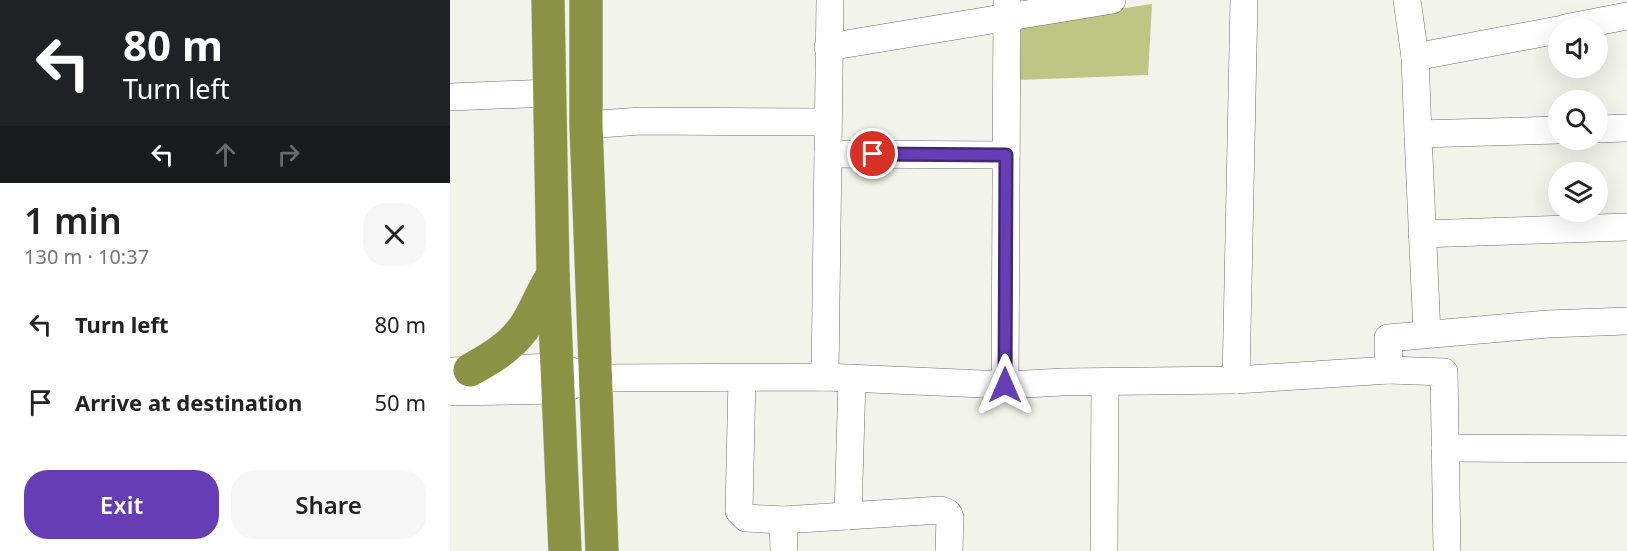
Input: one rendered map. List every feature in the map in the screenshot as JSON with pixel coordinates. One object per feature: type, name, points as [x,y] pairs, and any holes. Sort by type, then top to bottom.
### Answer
[{"type":"highway","points":[[548,0],[554,275],[565,551]]},
{"type":"highway","points":[[586,0],[586,125],[602,551]]},
{"type":"highway","points":[[457,378],[495,356],[511,343],[524,328],[543,290],[554,275]]},
{"type":"street","points":[[825,377],[830,0]]},
{"type":"street","points":[[828,47],[1007,8],[1112,0]]},
{"type":"street","points":[[1236,380],[1244,0]]},
{"type":"street","points":[[1407,0],[1415,57],[1427,334]]},
{"type":"street","points":[[1005,385],[1007,8]]},
{"type":"street","points":[[1608,20],[1627,16]]},
{"type":"street","points":[[1415,57],[1548,32]]},
{"type":"street","points":[[450,97],[549,93]]},
{"type":"street","points":[[586,125],[641,121],[827,122]]},
{"type":"street","points":[[1608,129],[1627,128]]},
{"type":"street","points":[[1418,134],[1548,130]]},
{"type":"street","points":[[828,154],[1006,155]]},
{"type":"street","points":[[1422,234],[1627,226]]},
{"type":"street","points":[[1389,370],[1388,338],[1548,324],[1627,321]]},
{"type":"street","points":[[457,378],[825,377],[1005,385],[1236,380],[1389,370],[1444,372],[1447,551]]},
{"type":"street","points":[[742,378],[739,511],[746,519],[783,520],[945,511],[951,521],[949,551]]},
{"type":"street","points":[[848,516],[852,379]]},
{"type":"street","points":[[1104,551],[1105,382]]},
{"type":"street","points":[[1445,448],[1627,449]]},
{"type":"street","points":[[783,520],[783,551]]},
{"type":"shaded area","points":[[1152,4],[1148,75],[1018,80],[1021,24]]},
{"type":"route","points":[[873,154],[1006,155],[1005,385]]}]
